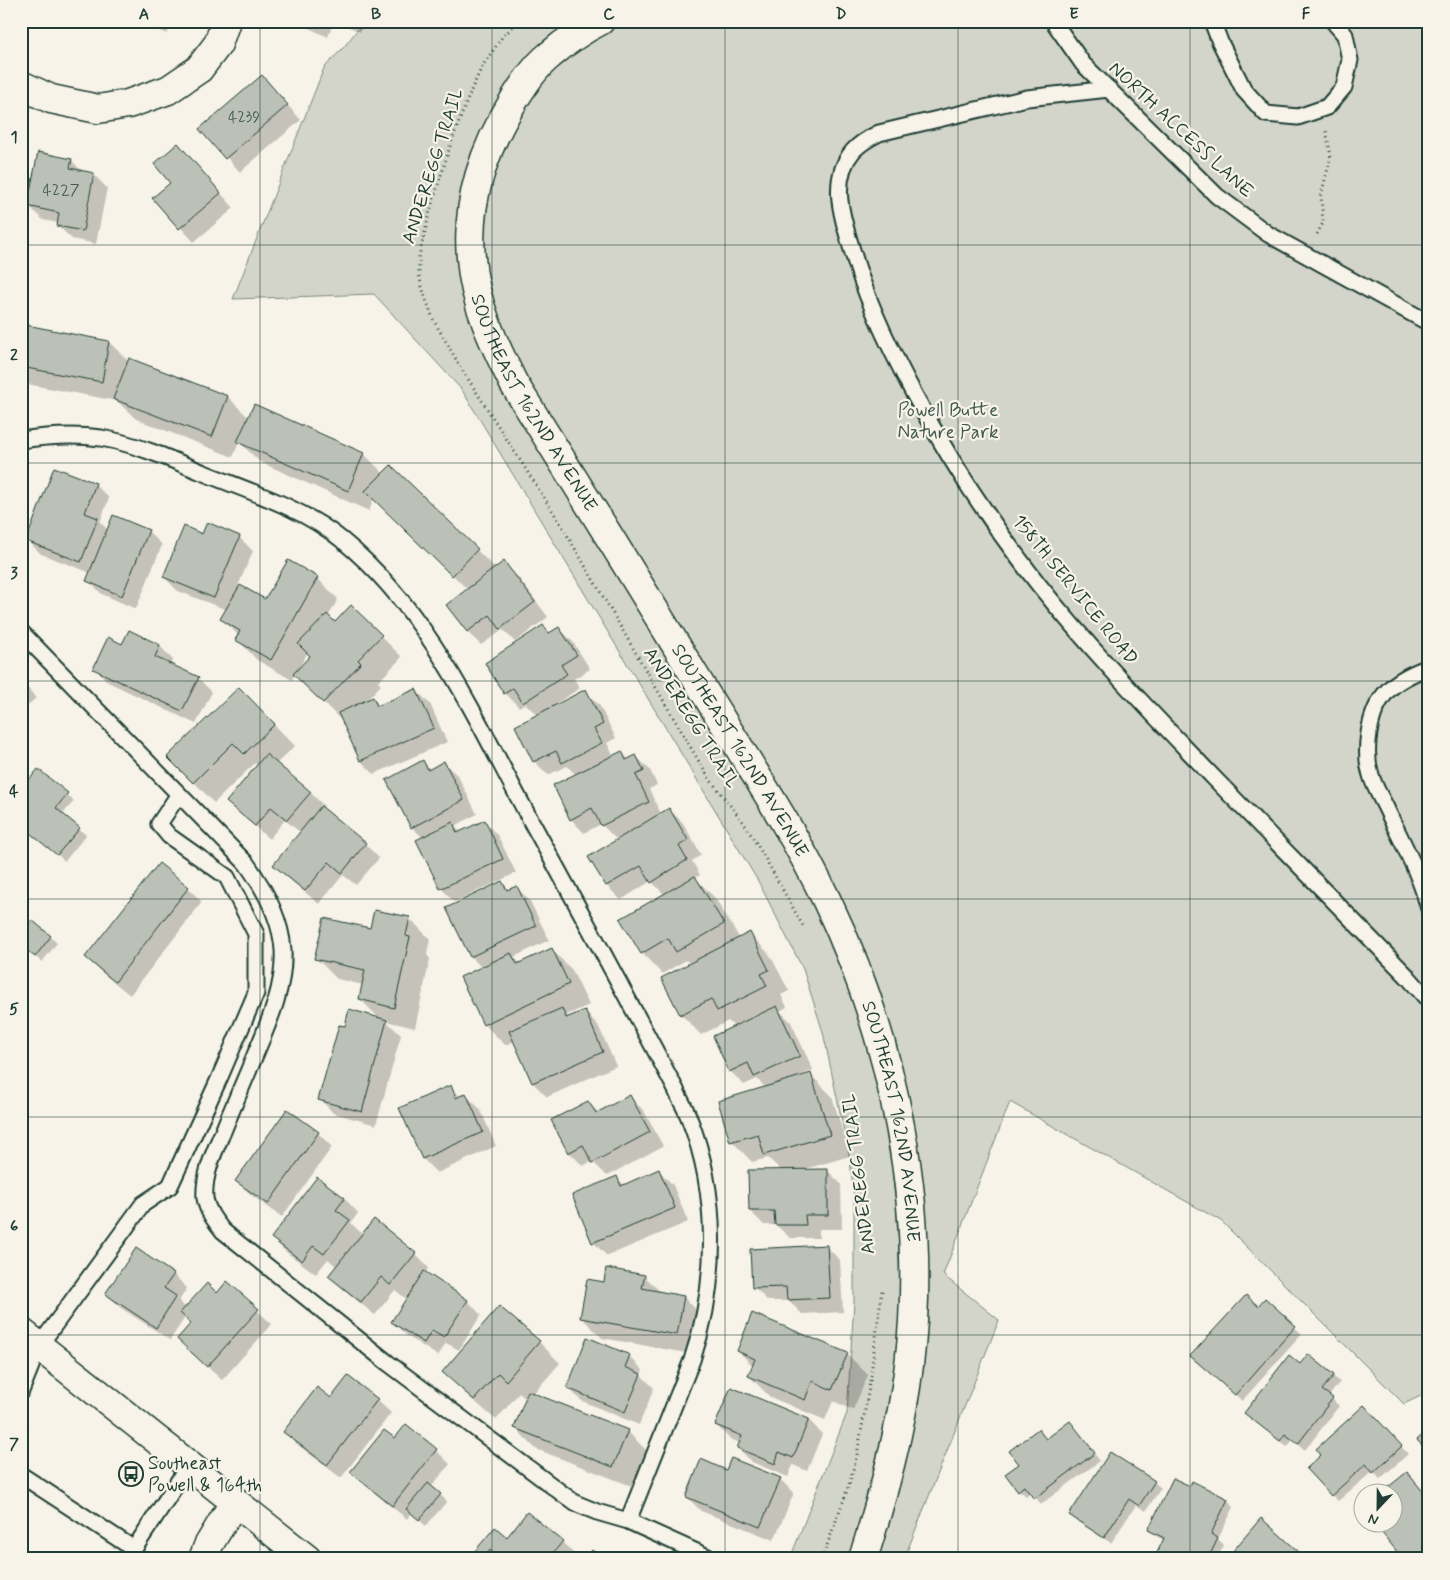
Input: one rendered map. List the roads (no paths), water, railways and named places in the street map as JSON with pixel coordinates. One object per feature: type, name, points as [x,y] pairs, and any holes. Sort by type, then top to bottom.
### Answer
[{"type":"street","points":[[21,85],[51,99],[98,109],[128,104],[168,90],[198,69],[218,44],[226,21]]},
{"type":"street","name":"SOUTHEAST 162ND AVENUE","points":[[600,21],[548,56],[534,72],[509,109],[488,148],[480,171],[472,216],[471,259],[474,280],[484,316],[497,350],[514,384],[802,852],[828,902],[875,1019],[895,1100],[909,1180],[914,1255],[914,1295],[909,1365],[900,1420],[886,1485],[864,1559]]},
{"type":"street","points":[[30,1339],[235,1501],[303,1558]]},
{"type":"street","points":[[203,1559],[208,1546],[235,1501]]},
{"type":"lane","name":"NORTH ACCESS LANE","points":[[1053,21],[1083,64],[1217,196],[1268,234],[1429,323]]},
{"type":"lane","points":[[1212,21],[1220,42],[1244,90],[1266,114],[1298,117],[1327,107],[1344,87],[1350,60],[1345,35],[1332,21]]},
{"type":"lane","name":"158TH SERVICE ROAD","points":[[1109,90],[1027,98],[879,132],[863,141],[854,150],[844,166],[839,198],[842,215],[861,279],[901,370],[949,456],[1011,549],[1040,586],[1129,688],[1429,1001]]},
{"type":"lane","points":[[21,440],[69,436],[101,438],[135,447],[172,460],[286,507],[314,522],[340,539],[364,560],[392,590],[414,616],[456,682],[676,1090],[689,1118],[705,1171],[712,1240],[706,1312],[692,1360],[628,1521]]},
{"type":"lane","points":[[21,632],[246,863],[258,880],[274,911],[283,948],[283,967],[276,1002],[217,1145],[207,1174],[205,1198],[214,1219],[224,1231],[388,1362],[575,1502],[597,1512],[628,1521],[712,1559]]},
{"type":"lane","points":[[1429,667],[1404,678],[1386,692],[1375,708],[1368,739],[1371,776],[1423,886],[1429,909]]},
{"type":"lane","points":[[21,1391],[30,1339],[143,1204],[170,1186],[256,993],[256,934],[227,878],[169,836],[159,824],[179,794]]},
{"type":"lane","points":[[21,1475],[132,1554],[189,1465]]},
{"type":"place","name":"Southeast Powell & 164th","points":[[131,1474]]},
{"type":"park label","name":"Powell Butte Nature Park","points":[[948,421]]}]
